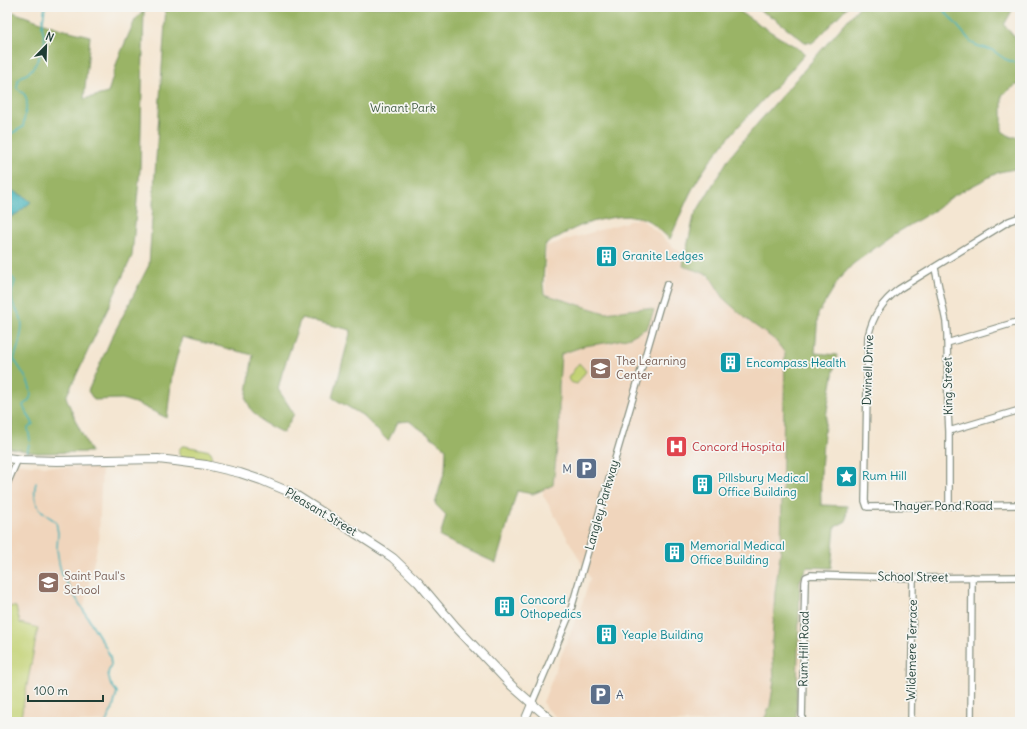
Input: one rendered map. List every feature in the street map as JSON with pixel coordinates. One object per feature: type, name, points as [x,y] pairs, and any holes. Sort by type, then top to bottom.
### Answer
[{"type":"main road","name":"Pleasant Street","points":[[7,458],[57,461],[158,459],[206,465],[240,473],[285,490],[372,543],[393,558],[418,582],[502,676],[553,722]]},
{"type":"street","name":"Dwinell Drive","points":[[867,507],[865,502],[868,336],[871,325],[882,305],[890,296],[1009,221],[1020,217]]},
{"type":"street","name":"King Street","points":[[935,268],[946,322],[949,431],[949,506]]},
{"type":"street","name":"Langley Parkway","points":[[524,722],[569,616],[667,284]]},
{"type":"street","points":[[947,343],[1020,321]]},
{"type":"street","points":[[949,431],[1020,410]]},
{"type":"street","points":[[7,484],[18,459]]},
{"type":"street","name":"Thayer Pond Road","points":[[867,507],[1020,505]]},
{"type":"street","name":"School Street","points":[[806,577],[811,575],[913,578],[1020,577]]},
{"type":"street","name":"Rum Hill Road","points":[[802,722],[806,577]]},
{"type":"street","name":"Wildemere Terrace","points":[[911,722],[913,578]]},
{"type":"street","points":[[971,722],[972,578]]},
{"type":"shaded area","name":"Concord Hospital","points":[[640,218],[758,320],[813,292],[799,722],[562,722],[545,707],[543,702],[584,598],[590,578],[543,495],[546,246]]},
{"type":"shaded area","name":"Saint Paul's School","points":[[7,462],[61,467],[102,466],[99,539],[83,610],[110,656],[111,665],[108,673],[110,683],[117,692],[113,708],[106,722],[7,722]]},
{"type":"green space","name":"Winant Park","points":[[166,7],[733,7],[805,54],[792,70],[735,130],[709,162],[690,193],[670,239],[647,220],[640,217],[623,216],[595,221],[580,226],[545,245],[543,284],[544,294],[605,313],[645,308],[654,310],[647,328],[630,337],[611,342],[584,346],[561,354],[559,431],[553,485],[533,494],[517,491],[496,563],[440,537],[446,515],[435,504],[445,470],[446,449],[409,421],[398,422],[388,441],[362,415],[333,398],[351,330],[301,318],[278,389],[294,414],[283,433],[264,423],[252,411],[246,399],[253,355],[182,337],[172,375],[167,418],[138,404],[122,399],[94,400],[88,391],[111,339],[149,265]]},
{"type":"green space","points":[[753,7],[847,7],[812,43],[805,42],[774,18]]},
{"type":"green space","points":[[859,7],[1014,7],[1004,25],[1020,43],[1020,85],[1016,85],[1002,95],[1002,131],[1011,137],[1020,137],[1020,168],[999,172],[953,196],[935,210],[893,235],[853,264],[840,278],[818,314],[815,353],[837,355],[824,430],[821,467],[821,505],[847,506],[846,521],[835,527],[831,568],[807,567],[800,579],[796,722],[763,722],[770,706],[774,681],[772,641],[775,593],[781,548],[785,353],[775,340],[750,322],[725,300],[709,275],[683,266],[694,216],[729,158]]},
{"type":"green space","points":[[7,10],[61,29],[90,36],[84,99],[108,93],[118,59],[135,20],[144,10],[140,169],[132,256],[66,397],[91,452],[37,453],[10,448],[12,418],[8,412],[9,265],[11,249],[7,245],[7,219],[18,213],[25,197],[7,188]]},
{"type":"green space","points":[[579,363],[586,371],[577,384],[570,382],[568,378]]},
{"type":"green space","points":[[182,446],[210,451],[212,454],[209,460],[206,461],[181,457],[179,452]]},
{"type":"green space","points":[[7,606],[16,607],[20,623],[38,628],[20,722],[7,722]]},
{"type":"water","points":[[7,188],[25,197],[31,202],[18,213],[7,219]]},
{"type":"waterway","points":[[7,136],[23,127],[27,102],[25,95],[17,88],[18,80],[34,67],[40,55],[45,41],[42,26],[45,7]]},
{"type":"waterway","points":[[940,7],[972,43],[992,50],[1005,59],[1020,65]]},
{"type":"waterway","points":[[7,271],[15,281],[12,301],[22,323],[20,339],[14,359],[23,372],[31,394],[29,400],[23,405],[33,424],[28,428],[30,440],[27,453]]},
{"type":"waterway","points":[[36,483],[36,502],[40,508],[56,522],[58,533],[57,549],[62,575],[110,656],[111,665],[108,673],[110,683],[117,692],[113,708],[106,722]]},
{"type":"place","name":"Granite Ledges","points":[[607,256]]},
{"type":"place","name":"Encompass Health","points":[[730,363]]},
{"type":"place","name":"The Learning Center","points":[[601,368]]},
{"type":"place","name":"Concord Hospital","points":[[676,447]]},
{"type":"place","name":"M","points":[[587,469]]},
{"type":"place","name":"Rum Hill","points":[[846,476]]},
{"type":"place","name":"Pillsbury Medical Office Building","points":[[702,485]]},
{"type":"place","name":"Memorial Medical Office Building","points":[[675,553]]},
{"type":"place","name":"Saint Paul's School","points":[[48,583]]},
{"type":"place","name":"Concord Othopedics","points":[[504,607]]},
{"type":"place","name":"Yeaple Building","points":[[607,635]]},
{"type":"place","name":"A","points":[[600,695]]}]
